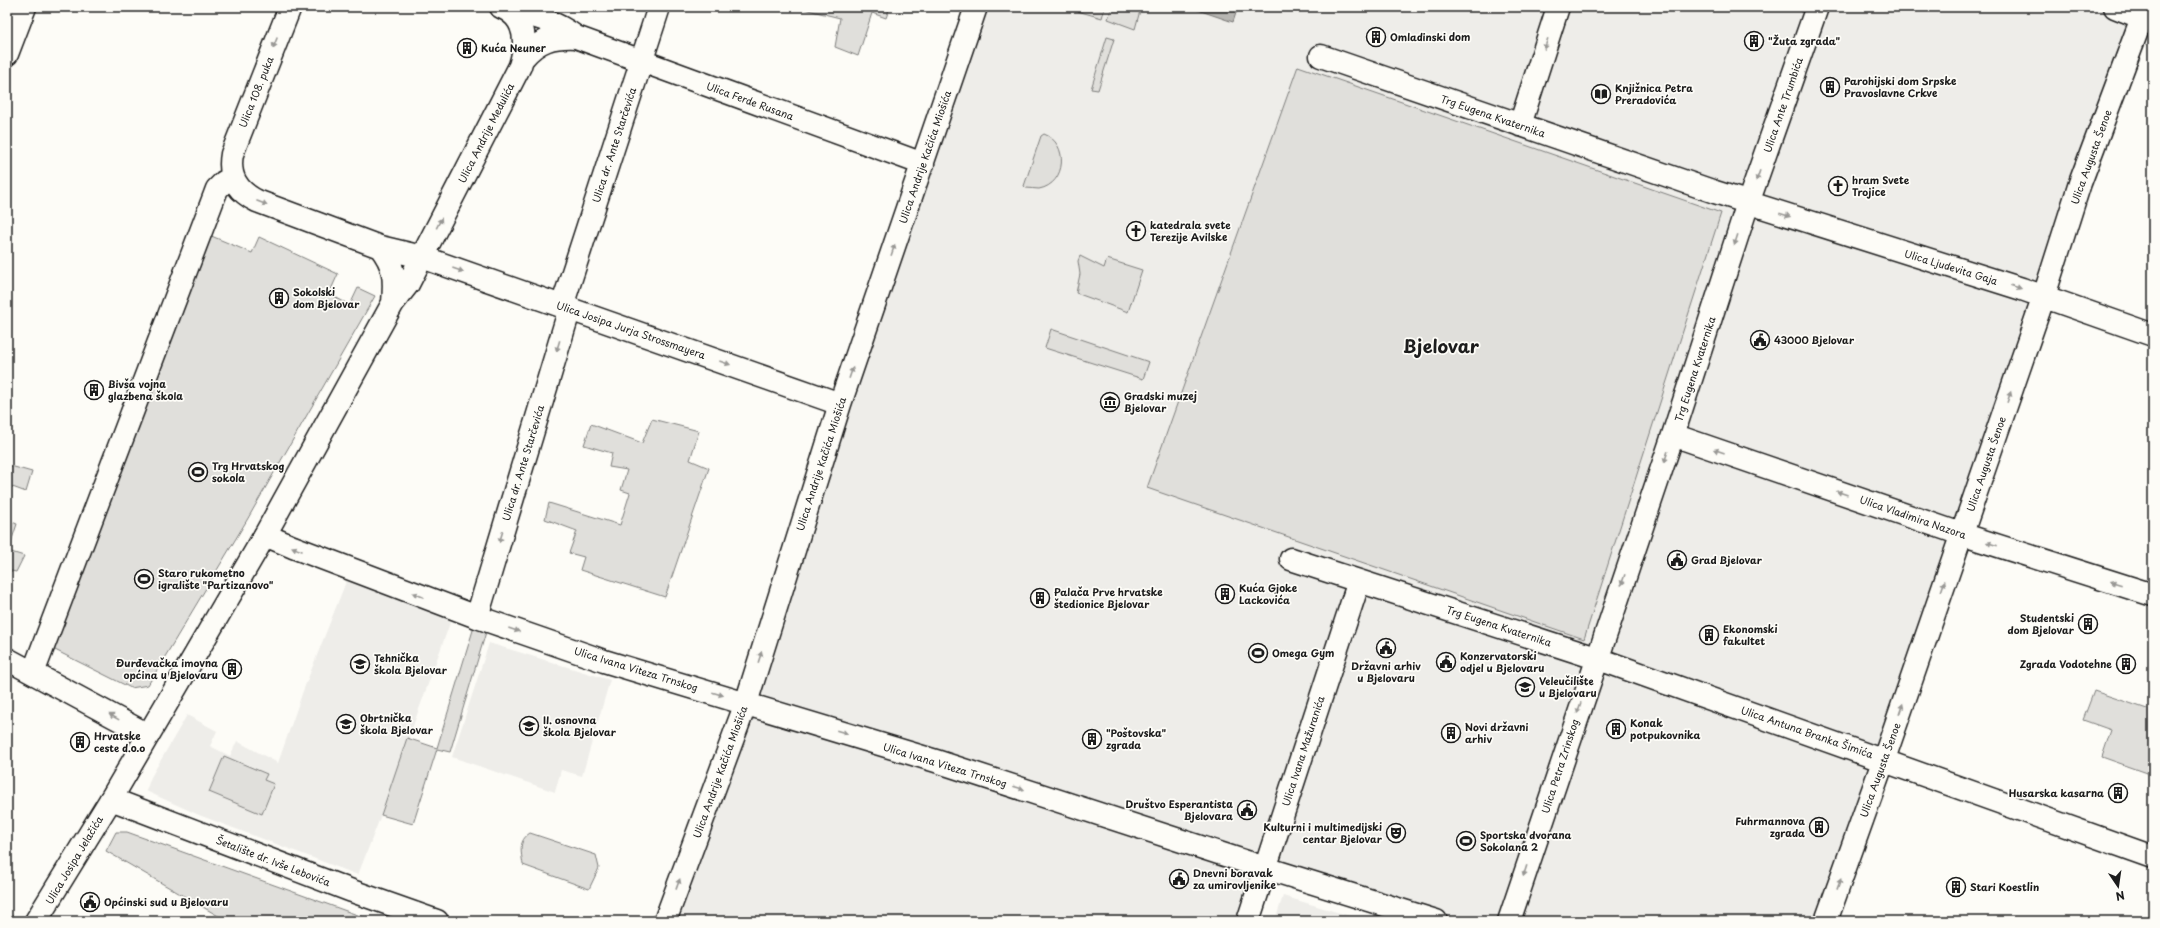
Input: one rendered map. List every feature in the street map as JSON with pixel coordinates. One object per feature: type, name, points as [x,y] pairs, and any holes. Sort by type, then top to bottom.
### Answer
[{"type":"street","points":[[7,54],[25,7]]},
{"type":"street","name":"Ulica 108. puka","points":[[233,178],[230,164],[232,154],[290,7]]},
{"type":"street","name":"Ulica dr. Ante Starčevića","points":[[466,613],[566,307],[659,7]]},
{"type":"street","name":"Ulica Andrije Kačića Miošića","points":[[665,921],[746,703],[840,404],[976,7]]},
{"type":"street","points":[[1520,126],[1558,7]]},
{"type":"street","name":"Ulica Ante Trumbića","points":[[1748,203],[1817,7]]},
{"type":"street","points":[[2115,7],[2147,15]]},
{"type":"street","name":"Ulica Ferde Rusana","points":[[504,8],[553,22],[576,37],[923,164]]},
{"type":"street","name":"Ulica Andrije Medulića","points":[[422,257],[523,58],[525,39],[522,25],[516,16],[504,8]]},
{"type":"street","name":"Ulica Augusta Šenoe","points":[[1826,921],[1884,759],[2044,296],[2080,183],[2147,15]]},
{"type":"street","name":"Ulica Ferde Rusana","points":[[523,58],[540,42],[562,36],[576,37]]},
{"type":"street","name":"Trg Eugena Kvaternika","points":[[1291,559],[1596,658],[1673,435],[1748,203],[1520,126],[1321,56]]},
{"type":"street","points":[[33,673],[214,196],[220,185],[233,178],[242,192],[257,201],[380,247],[422,257],[408,284],[394,303],[265,535],[111,799]]},
{"type":"street","name":"Ulica Ljudevita Gaja","points":[[1748,203],[2044,296],[2153,335]]},
{"type":"street","points":[[380,247],[392,265],[395,285],[394,303]]},
{"type":"street","name":"Ulica Josipa Jurja Strossmayera","points":[[422,257],[840,404]]},
{"type":"street","name":"Ulica Vladimira Nazora","points":[[1673,435],[1962,534],[2153,595]]},
{"type":"street","name":"Ulica Ivana Viteza Trnskog","points":[[265,535],[466,613],[604,661],[746,703],[1038,794],[1265,868],[1436,921]]},
{"type":"street","name":"Ulica Ivana Mažuranića","points":[[1248,921],[1359,581]]},
{"type":"street","name":"Ulica Antuna Branka Šimića","points":[[1596,658],[1884,759],[2153,857]]},
{"type":"street","name":"Ulica Petra Zrinskog","points":[[1508,921],[1596,658]]},
{"type":"street","points":[[7,659],[148,736]]},
{"type":"street","name":"Ulica Josipa Jelačića","points":[[36,921],[111,799]]},
{"type":"street","name":"Šetalište dr. Ivše Lebovića","points":[[111,799],[352,891],[437,921]]},
{"type":"shaded area","points":[[796,7],[890,7],[886,18],[872,13],[858,56],[835,47],[840,18]]},
{"type":"shaded area","points":[[976,7],[2115,7],[2143,17],[1826,921],[1436,921],[1265,868],[1247,921],[665,921]]},
{"type":"shaded area","points":[[1070,7],[1105,7],[1102,18],[1070,9]]},
{"type":"shaded area","points":[[1112,7],[1141,7],[1135,29],[1108,19]]},
{"type":"shaded area","points":[[1196,7],[1228,7],[1237,10],[1233,22],[1195,9]]},
{"type":"shaded area","points":[[1107,37],[1114,39],[1098,90],[1091,89]]},
{"type":"shaded area","points":[[1298,66],[1721,213],[1584,639],[1147,488]]},
{"type":"shaded area","points":[[1044,134],[1052,139],[1058,146],[1061,154],[1059,172],[1055,180],[1048,186],[1039,189],[1026,188],[1024,186],[1041,136]]},
{"type":"shaded area","name":"Trg Hrvatskog sokola","points":[[209,235],[252,253],[259,237],[338,274],[329,294],[350,305],[358,288],[375,296],[247,520],[148,685],[131,688],[49,647],[115,483],[126,460]]},
{"type":"shaded area","points":[[1080,256],[1104,268],[1107,259],[1142,270],[1128,312],[1076,293],[1080,274],[1078,261]]},
{"type":"shaded area","points":[[1051,329],[1149,362],[1143,379],[1045,348]]},
{"type":"shaded area","points":[[652,419],[699,431],[690,460],[709,468],[665,597],[580,570],[584,557],[569,553],[577,531],[545,519],[549,503],[620,525],[630,493],[621,490],[627,470],[609,467],[612,453],[584,445],[591,424],[642,443]]},
{"type":"shaded area","points":[[7,465],[32,472],[26,492],[7,485]]},
{"type":"shaded area","points":[[7,520],[17,524],[8,551],[24,556],[16,572],[7,570]]},
{"type":"shaded area","points":[[351,569],[455,609],[358,875],[199,815],[146,791],[151,777],[187,715],[217,731],[210,746],[230,756],[237,741],[278,763],[303,691]]},
{"type":"shaded area","points":[[477,617],[489,622],[450,752],[437,749],[413,824],[381,815],[407,738],[437,748]]},
{"type":"shaded area","name":"II. osnovna škola Bjelovar","points":[[489,643],[610,680],[582,776],[561,770],[555,792],[452,757]]},
{"type":"shaded area","points":[[2094,691],[2153,711],[2153,775],[2102,757],[2111,730],[2083,720]]},
{"type":"shaded area","points":[[224,756],[267,774],[264,780],[274,784],[262,814],[209,792]]},
{"type":"shaded area","points":[[116,832],[127,832],[374,921],[227,921],[106,851]]},
{"type":"shaded area","points":[[530,833],[596,855],[599,868],[589,889],[523,865],[521,847],[524,839]]},
{"type":"shaded area","points":[[1283,896],[1367,921],[1275,921]]},
{"type":"place","name":"Omladinski dom","points":[[1376,37]]},
{"type":"place","name":"\"Žuta zgrada\"","points":[[1754,41]]},
{"type":"place","name":"Kuća Neuner","points":[[467,48]]},
{"type":"place","name":"Parohijski dom Srpske Pravoslavne Crkve","points":[[1830,87]]},
{"type":"place","name":"Knjižnica Petra Preradovića","points":[[1601,94]]},
{"type":"place","name":"hram Svete Trojice","points":[[1838,186]]},
{"type":"place","name":"katedrala svete Terezije Avilske","points":[[1136,231]]},
{"type":"place","name":"Sokolski dom Bjelovar","points":[[279,298]]},
{"type":"place","name":"43000 Bjelovar","points":[[1760,340]]},
{"type":"place","name":"Bivša vojna glazbena škola","points":[[94,390]]},
{"type":"place","name":"Gradski muzej Bjelovar","points":[[1110,402]]},
{"type":"place","name":"Trg Hrvatskog sokola","points":[[198,472]]},
{"type":"place","name":"Grad Bjelovar","points":[[1677,560]]},
{"type":"place","name":"Staro rukometno igralište \"Partizanovo\"","points":[[144,579]]},
{"type":"place","name":"Kuća Gjoke Lackovića","points":[[1225,594]]},
{"type":"place","name":"Palača Prve hrvatske štedionice Bjelovar","points":[[1040,598]]},
{"type":"place","name":"Studentski dom Bjelovar","points":[[2088,624]]},
{"type":"place","name":"Ekonomski fakultet","points":[[1709,635]]},
{"type":"place","name":"Državni arhiv u Bjelovaru","points":[[1386,648]]},
{"type":"place","name":"Omega Gym","points":[[1258,653]]},
{"type":"place","name":"Konzervatorski odjel u Bjelovaru","points":[[1446,662]]},
{"type":"place","name":"Tehnička škola Bjelovar","points":[[360,664]]},
{"type":"place","name":"Zgrada Vodotehne","points":[[2126,664]]},
{"type":"place","name":"Đurđevačka imovna općina u Bjelovaru","points":[[232,669]]},
{"type":"place","name":"Veleučilište u Bjelovaru","points":[[1525,687]]},
{"type":"place","name":"Obrtnička škola Bjelovar","points":[[346,724]]},
{"type":"place","name":"II. osnovna škola Bjelovar","points":[[529,726]]},
{"type":"place","name":"Konak potpukovnika","points":[[1616,729]]},
{"type":"place","name":"Novi državni arhiv","points":[[1451,733]]},
{"type":"place","name":"\"Poštovska\" zgrada","points":[[1092,739]]},
{"type":"place","name":"Hrvatske ceste d.o.o","points":[[80,742]]},
{"type":"place","name":"Husarska kasarna","points":[[2118,793]]},
{"type":"place","name":"Društvo Esperantista Bjelovara","points":[[1247,810]]},
{"type":"place","name":"Fuhrmannova zgrada","points":[[1819,827]]},
{"type":"place","name":"Kulturni i multimedijski centar Bjelovar","points":[[1396,833]]},
{"type":"place","name":"Sportska dvorana Sokolana 2","points":[[1466,841]]},
{"type":"place","name":"Dnevni boravak za umirovljenike","points":[[1179,879]]},
{"type":"place","name":"Stari Koestlin","points":[[1956,887]]},
{"type":"place","name":"Općinski sud u Bjelovaru","points":[[90,902]]},
{"type":"district","name":"Bjelovar","points":[[1441,347]]}]
